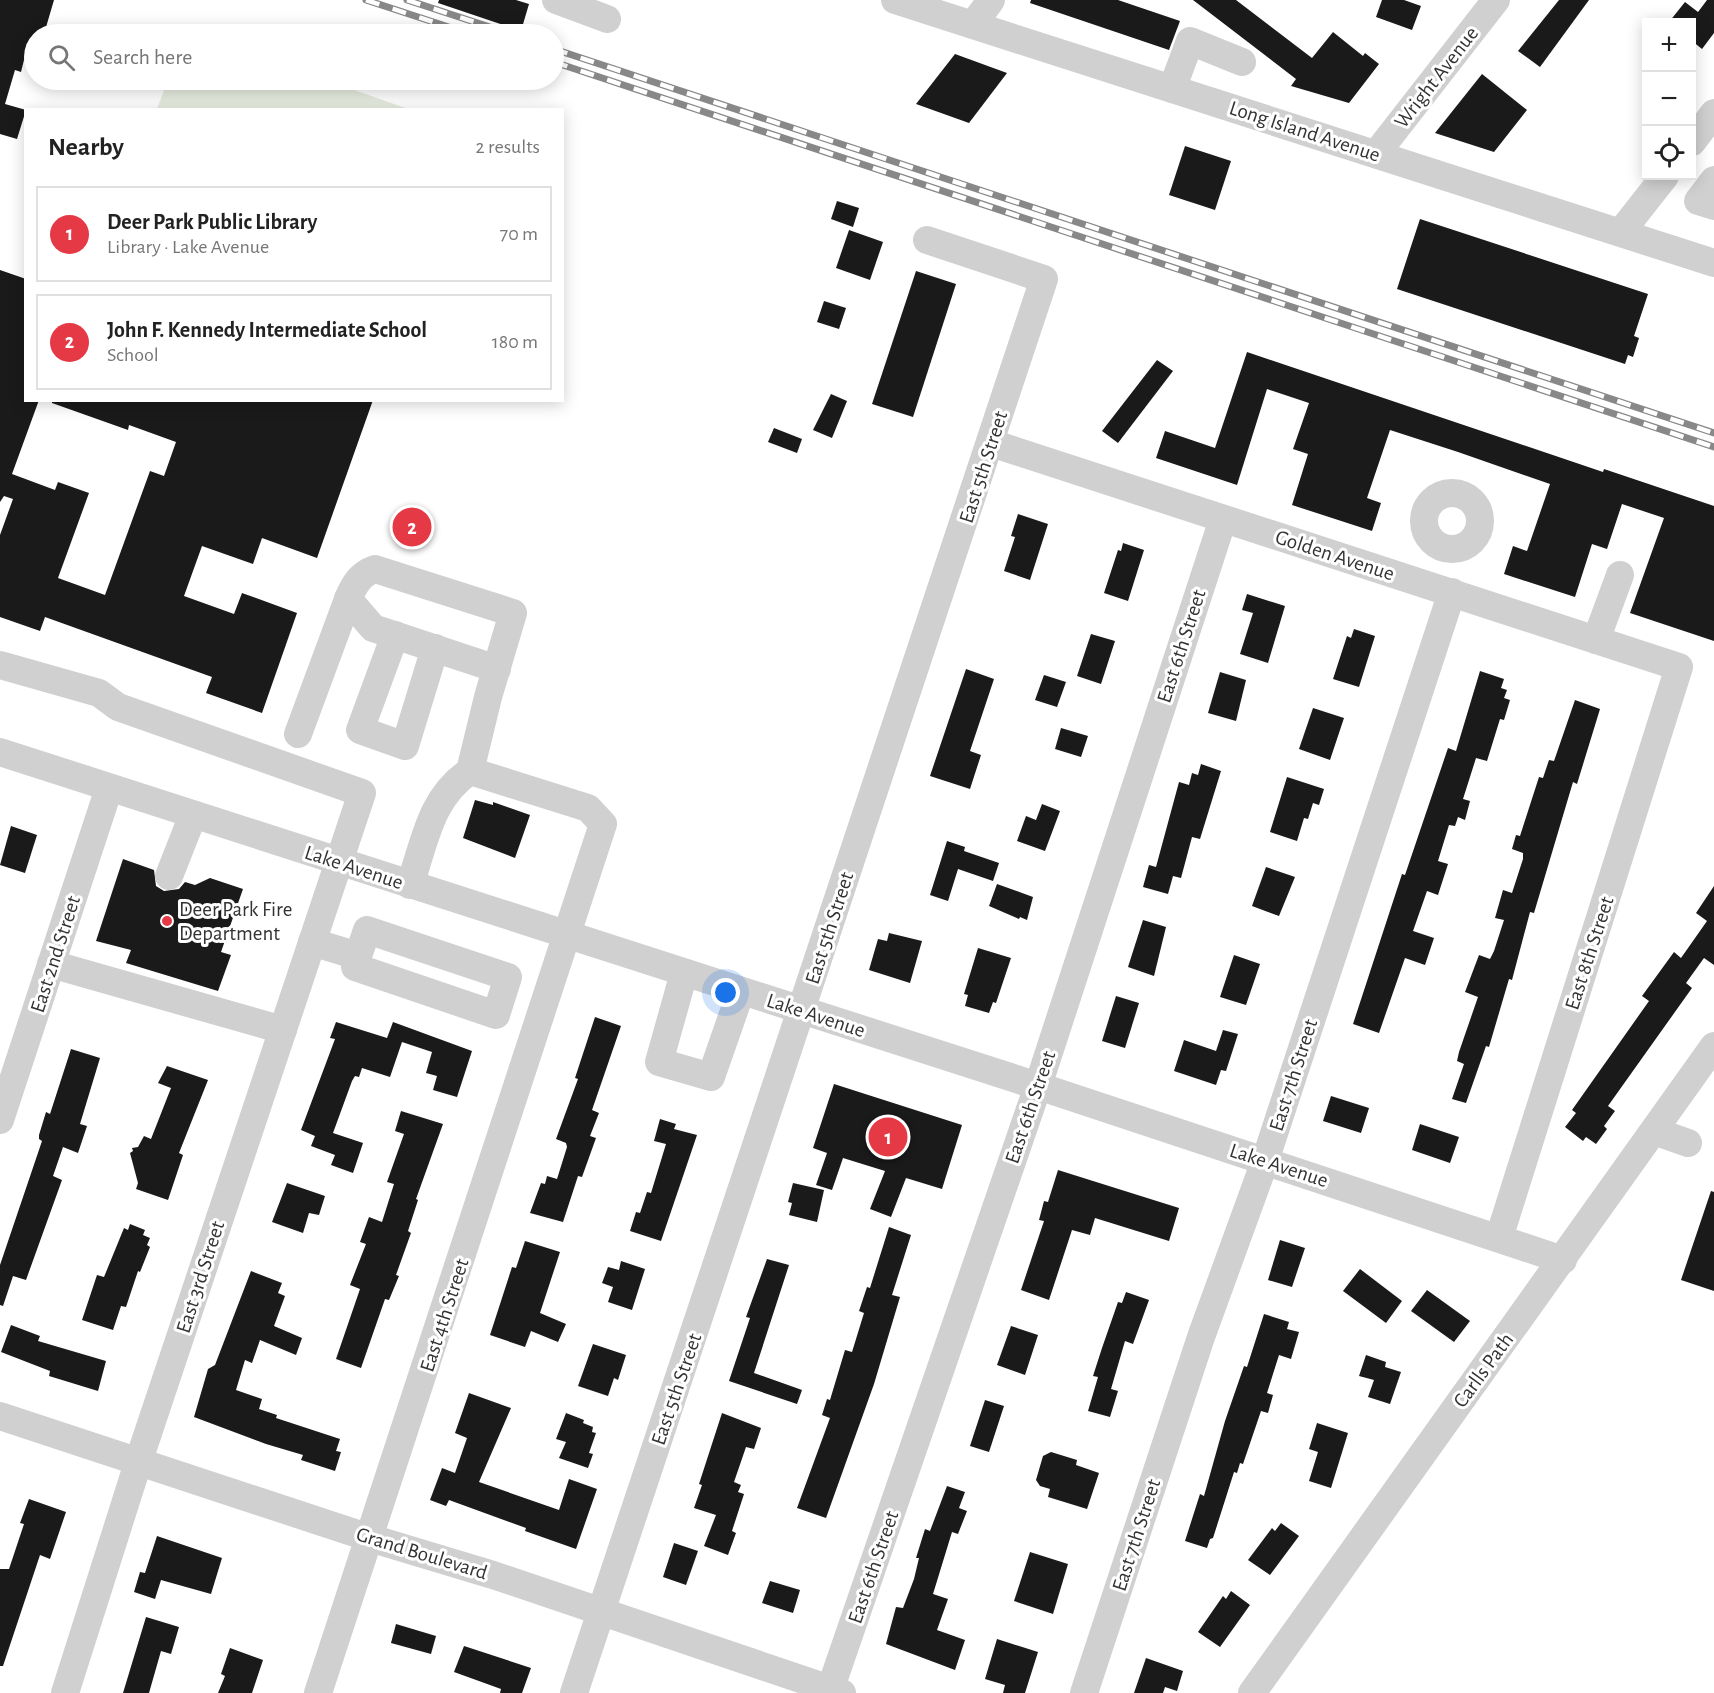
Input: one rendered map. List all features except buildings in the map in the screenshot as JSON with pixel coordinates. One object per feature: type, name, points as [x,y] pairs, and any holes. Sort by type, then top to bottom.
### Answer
[{"type":"street","points":[[556,0],[607,19]]},
{"type":"street","name":"Long Island Avenue","points":[[895,0],[1714,263]]},
{"type":"street","points":[[973,25],[991,0]]},
{"type":"street","name":"Wright Avenue","points":[[1376,154],[1496,0]]},
{"type":"street","points":[[1172,89],[1190,41],[1242,62]]},
{"type":"street","points":[[1696,137],[1714,112]]},
{"type":"street","points":[[1621,232],[1662,180]]},
{"type":"street","points":[[1714,180],[1698,201],[1714,206]]},
{"type":"street","name":"East 5th Street","points":[[574,1693],[1044,279],[927,240]]},
{"type":"street","name":"Golden Avenue","points":[[991,443],[1679,667]]},
{"type":"street","name":"East 6th Street","points":[[834,1692],[1038,1086],[1223,519]]},
{"type":"street","name":"East 7th Street","points":[[1084,1693],[1201,1337],[1265,1161],[1441,589],[1443,547]]},
{"type":"street","points":[[298,734],[348,599],[364,573],[375,569],[513,613],[470,771],[453,782],[439,801],[410,885]]},
{"type":"street","points":[[1596,640],[1620,574]]},
{"type":"street","points":[[348,599],[373,628],[497,669]]},
{"type":"street","points":[[395,635],[360,730],[405,746],[435,648]]},
{"type":"street","name":"East 3rd Street","points":[[0,665],[99,693],[118,707],[362,793],[138,1462],[65,1693]]},
{"type":"street","name":"East 8th Street","points":[[1498,1238],[1679,667]]},
{"type":"street","name":"Lake Avenue","points":[[0,752],[1038,1086],[1563,1260]]},
{"type":"street","name":"East 4th Street","points":[[318,1693],[569,936],[603,824],[588,808],[470,771]]},
{"type":"street","name":"East 2nd Street","points":[[0,1120],[109,788]]},
{"type":"street","points":[[169,876],[194,815]]},
{"type":"street","points":[[367,930],[508,977],[496,1015],[355,967],[358,956],[367,930]]},
{"type":"street","points":[[312,942],[358,956]]},
{"type":"street","points":[[51,964],[283,1030]]},
{"type":"street","points":[[684,973],[659,1062],[711,1077],[741,991]]},
{"type":"street","name":"Carlls Path","points":[[1252,1693],[1714,1046]]},
{"type":"street","points":[[1654,1131],[1688,1143]]},
{"type":"street","name":"Grand Boulevard","points":[[0,1416],[370,1538],[601,1611],[834,1692]]},
{"type":"shaded area","points":[[164,90],[354,90],[405,108],[157,108]]},
{"type":"railway","points":[[366,0],[439,24]]},
{"type":"railway","points":[[407,0],[480,24]]},
{"type":"railway","points":[[564,52],[1714,433]]},
{"type":"railway","points":[[564,65],[1714,447]]},
{"type":"place","name":"John F. Kennedy Intermediate School","points":[[412,527]]},
{"type":"place","name":"Deer Park Fire Department","points":[[167,921]]},
{"type":"place","name":"Deer Park Public Library","points":[[888,1137]]}]
